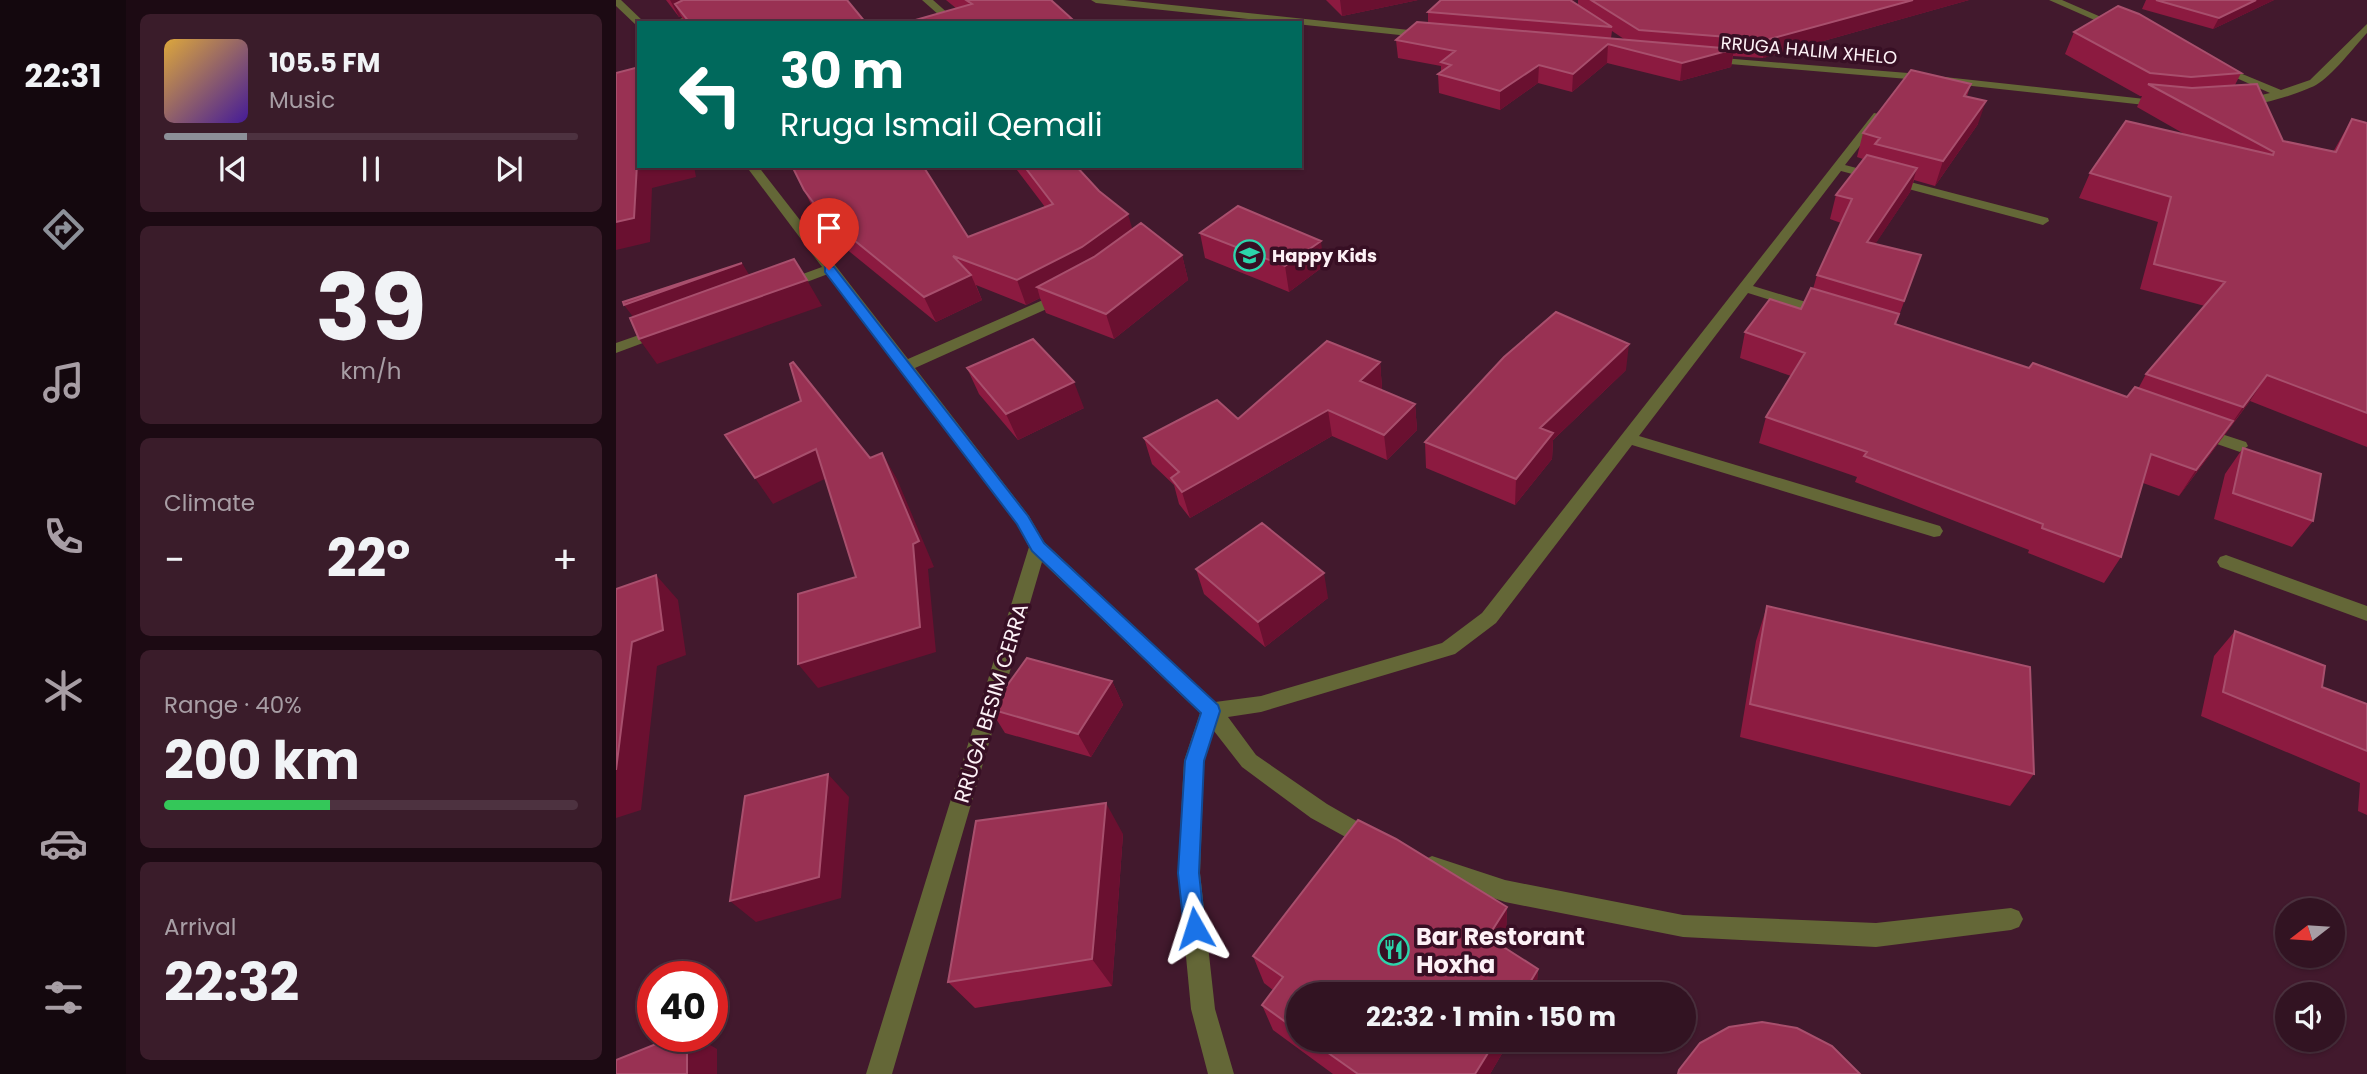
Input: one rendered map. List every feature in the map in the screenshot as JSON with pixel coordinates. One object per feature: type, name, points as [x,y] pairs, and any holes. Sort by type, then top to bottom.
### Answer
[{"type":"street","points":[[681,21],[727,0]]},
{"type":"street","points":[[927,0],[952,21]]},
{"type":"street","points":[[1096,0],[1296,21]]},
{"type":"street","points":[[2054,0],[2131,32]]},
{"type":"street","points":[[616,1],[638,21]]},
{"type":"street","points":[[1302,22],[1438,36]]},
{"type":"street","points":[[2224,104],[2261,100],[2314,82],[2357,44],[2367,27]]},
{"type":"street","name":"RRUGA HALIM XHELO","points":[[1703,59],[1908,76],[2180,106]]},
{"type":"street","points":[[2207,63],[2282,94]]},
{"type":"street","points":[[1211,711],[1261,704],[1448,649],[1489,618],[1908,76]]},
{"type":"street","points":[[1838,167],[2043,221]]},
{"type":"street","points":[[753,168],[1023,520],[1038,547],[1211,711],[1249,761],[1319,811],[1389,850]]},
{"type":"street","points":[[767,293],[829,270]]},
{"type":"street","points":[[1745,288],[1835,316]]},
{"type":"street","points":[[904,367],[992,330],[1075,289]]},
{"type":"street","points":[[616,348],[679,325]]},
{"type":"street","points":[[2179,425],[2240,446]]},
{"type":"street","points":[[1628,438],[1934,531]]},
{"type":"street","name":"RRUGA BESIM CERRA","points":[[879,1074],[1038,547]]},
{"type":"street","points":[[2225,562],[2367,614]]},
{"type":"street","points":[[1211,711],[1194,761],[1189,873],[1203,1009],[1221,1074]]},
{"type":"street","points":[[1414,861],[1505,891],[1683,926],[1876,935],[2011,919]]},
{"type":"building","points":[[683,0],[847,0],[864,21],[688,21],[675,4]]},
{"type":"building","points":[[966,0],[1051,0],[1072,19],[912,21],[972,4]]},
{"type":"building","points":[[1441,0],[1570,0],[1612,27],[1428,12]]},
{"type":"building","points":[[1591,0],[1913,0],[1766,40],[1639,30]]},
{"type":"building","points":[[2156,0],[2256,0],[2219,18]]},
{"type":"building","points":[[2118,6],[2139,14],[2241,73],[2191,77],[2150,73],[2074,32]]},
{"type":"building","points":[[1417,22],[1734,49],[1682,63],[1608,44],[1573,74],[1539,65],[1500,91],[1438,74],[1451,65],[1441,62],[1455,51],[1396,40]]},
{"type":"building","points":[[637,68],[634,218],[616,222],[616,73]]},
{"type":"building","points":[[1911,70],[1971,84],[1964,96],[1986,101],[1943,161],[1875,144],[1880,138],[1863,133]]},
{"type":"building","points":[[2148,84],[2192,88],[2257,84],[2283,141],[2336,152],[2352,119],[2367,123],[2367,413],[2267,375],[2243,407],[2146,374],[2225,282],[2154,264],[2171,197],[2090,173],[2126,121],[2273,155],[2274,152]]},
{"type":"building","points":[[1867,155],[1917,168],[1867,242],[1921,255],[1904,301],[1817,275],[1852,199],[1836,195]]},
{"type":"building","points":[[793,168],[924,168],[968,237],[1053,204],[1026,168],[1078,168],[1099,191],[1128,214],[1082,247],[1017,280],[953,256],[971,275],[924,297],[822,214],[804,190]]},
{"type":"building","points":[[1238,206],[1321,241],[1285,266],[1200,233]]},
{"type":"building","points":[[1141,223],[1182,255],[1106,314],[1037,287],[1094,257]]},
{"type":"building","points":[[794,259],[807,280],[639,339],[630,318]]},
{"type":"building","points":[[742,263],[624,305],[623,302]]},
{"type":"building","points":[[1811,288],[1899,314],[1895,324],[2029,368],[2033,363],[2127,397],[2135,387],[2233,421],[2196,470],[2151,454],[2121,557],[2042,528],[2043,524],[1864,456],[1867,452],[1766,417],[1805,353],[1745,332],[1770,299],[1801,309]]},
{"type":"building","points":[[1556,312],[1629,344],[1540,428],[1553,433],[1516,479],[1425,442],[1504,357]]},
{"type":"building","points":[[1033,339],[1074,382],[1006,414],[967,368]]},
{"type":"building","points":[[1327,341],[1380,362],[1360,381],[1415,404],[1384,435],[1328,410],[1182,492],[1171,478],[1179,472],[1144,438],[1217,400],[1238,419]]},
{"type":"building","points":[[793,362],[870,458],[882,453],[919,541],[913,544],[920,627],[798,664],[798,594],[856,577],[816,449],[755,478],[725,435],[801,401],[790,364]]},
{"type":"building","points":[[2243,448],[2321,474],[2313,521],[2233,493]]},
{"type":"building","points":[[1262,523],[1324,573],[1258,622],[1196,569]]},
{"type":"building","points":[[656,575],[663,630],[632,642],[616,770],[616,589]]},
{"type":"building","points":[[1767,606],[2030,667],[2034,774],[1750,704]]},
{"type":"building","points":[[2235,631],[2325,666],[2322,687],[2367,704],[2367,751],[2223,692]]},
{"type":"building","points":[[1027,658],[1112,681],[1078,734],[990,709]]},
{"type":"building","points":[[828,774],[819,877],[730,901],[745,796]]},
{"type":"building","points":[[1106,803],[1092,959],[948,982],[976,821]]},
{"type":"building","name":"Bar Restorant Hoxha","points":[[1358,820],[1396,839],[1507,907],[1488,937],[1538,969],[1530,982],[1286,982],[1286,1022],[1262,1005],[1283,977],[1253,956]]},
{"type":"building","points":[[1762,1022],[1797,1028],[1832,1046],[1860,1074],[1678,1074],[1700,1043],[1729,1027]]},
{"type":"building","points":[[637,1052],[687,1052],[687,1074],[616,1074],[616,1060]]},
{"type":"building","points":[[1327,1052],[1489,1052],[1475,1074],[1358,1074]]},
{"type":"place","name":"Happy Kids","points":[[1249,255]]},
{"type":"place","name":"Bar Restorant Hoxha","points":[[1393,950]]},
{"type":"route","points":[[829,270],[1023,520],[1038,547],[1211,711],[1194,761],[1189,873],[1195,928]]}]
